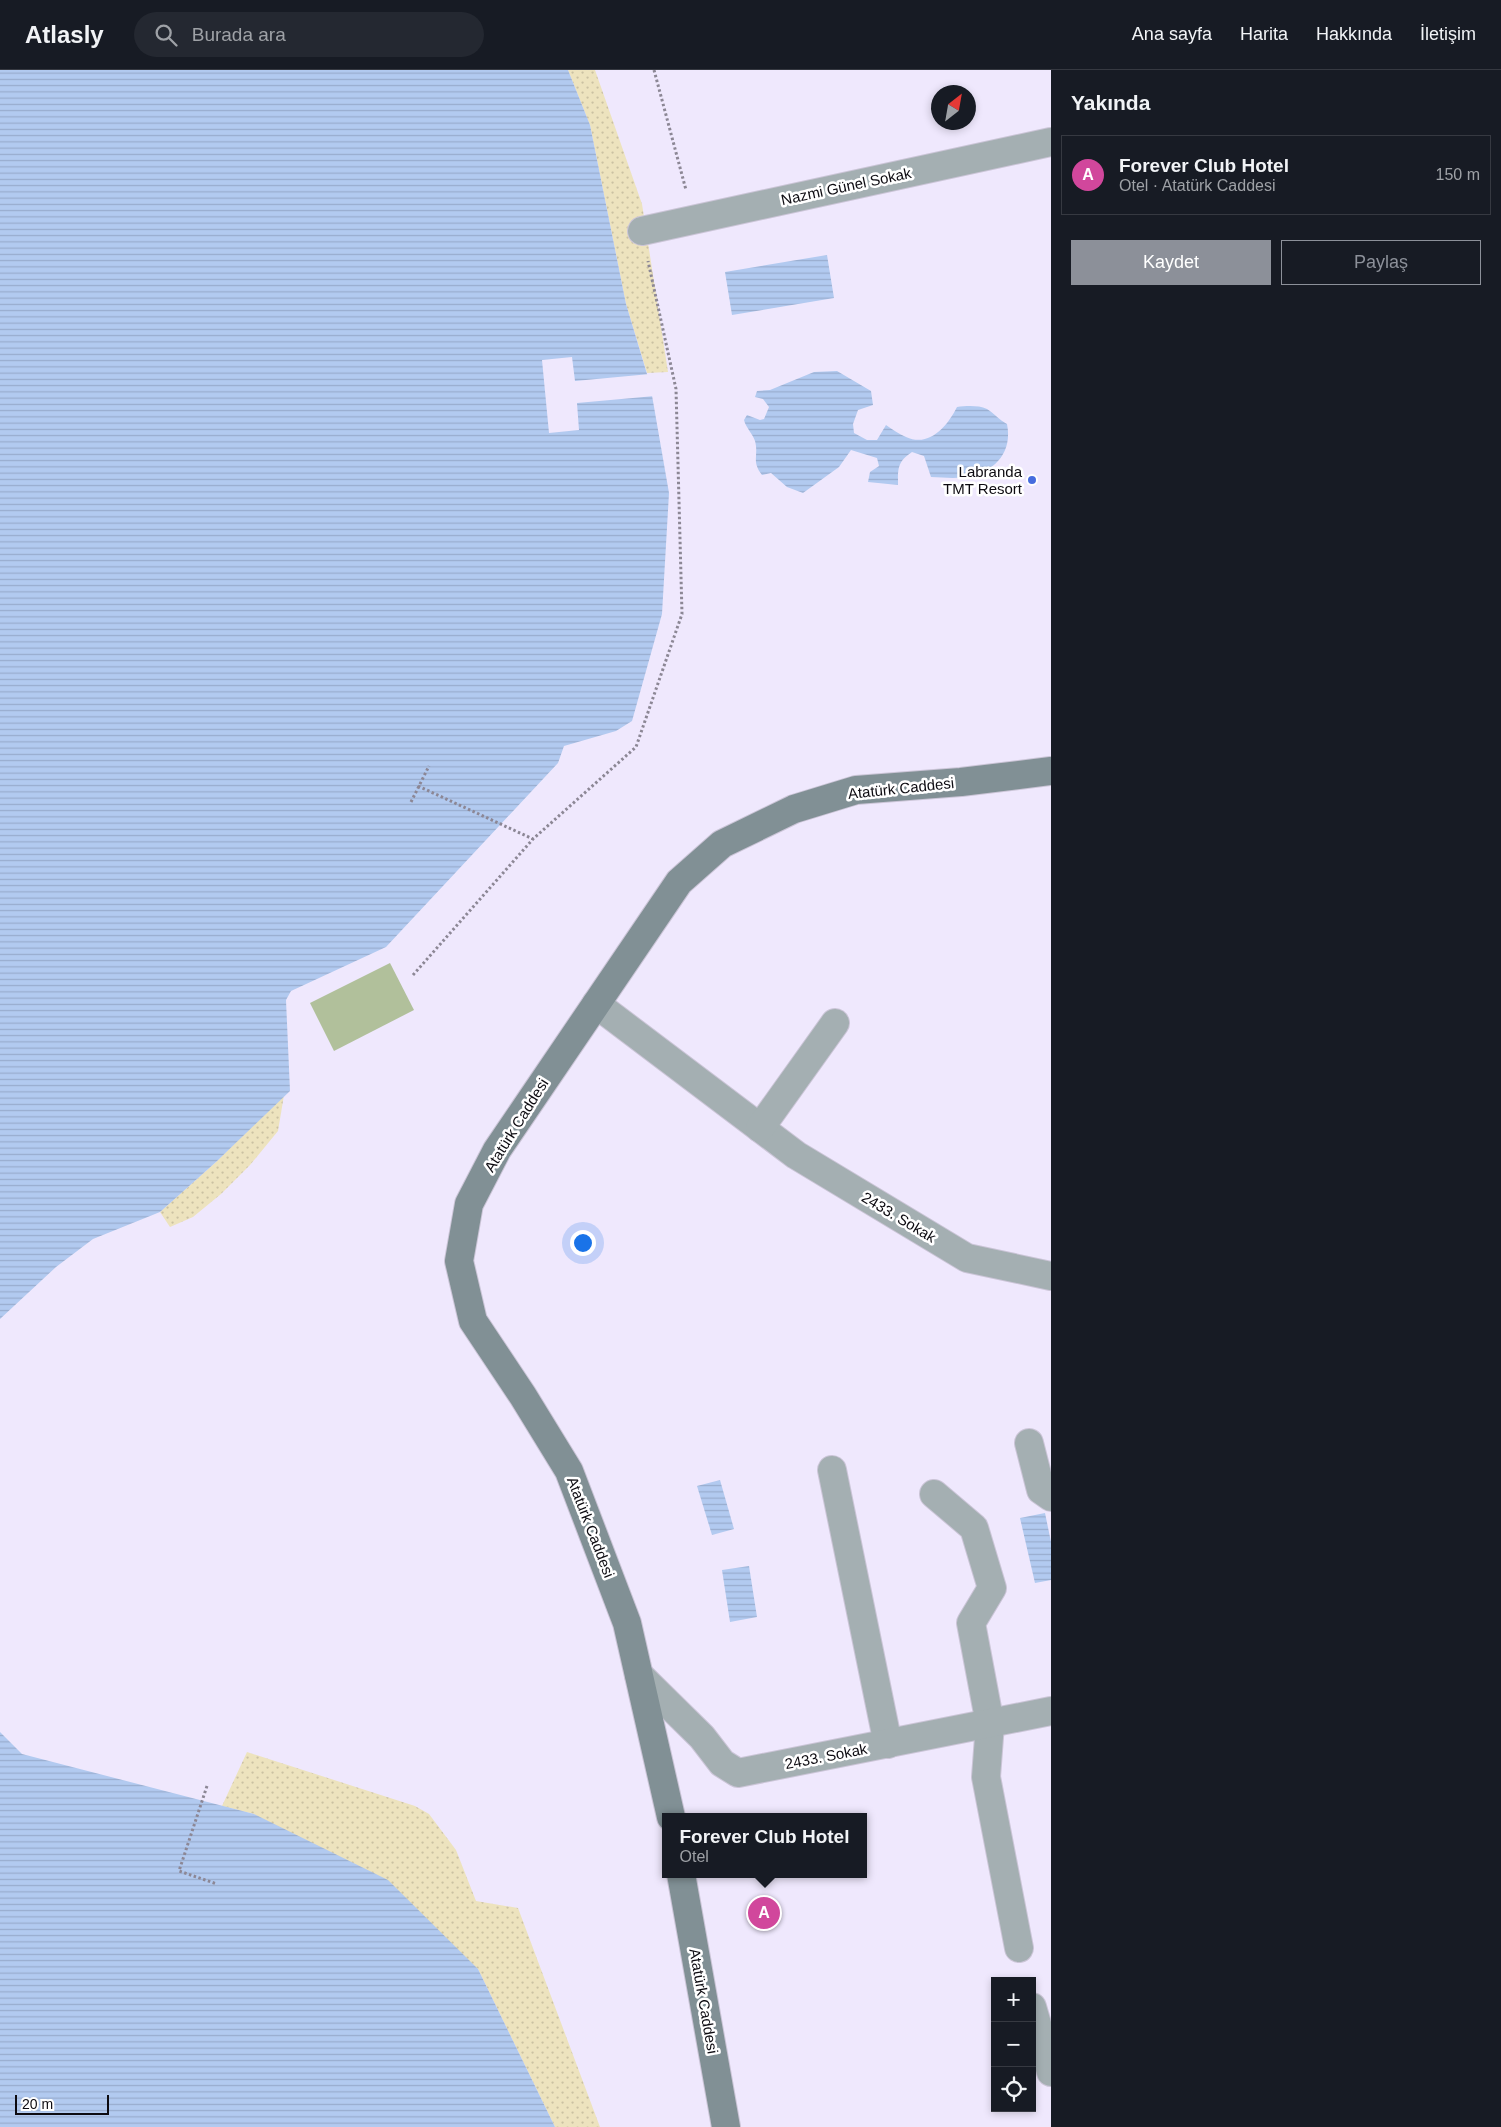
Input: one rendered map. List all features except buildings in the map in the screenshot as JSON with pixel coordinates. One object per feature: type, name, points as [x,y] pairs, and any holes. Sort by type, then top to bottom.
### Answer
[{"type":"street","name":"Nazmi Günel Sokak","points":[[642,231],[1051,142]]},
{"type":"street","name":"Atatürk Caddesi","points":[[670,1813],[627,1622],[569,1471],[523,1396],[473,1321],[459,1261],[469,1204],[497,1150],[679,882],[722,844],[794,809],[856,790],[961,782],[1051,771]]},
{"type":"street","name":"2433. Sokak","points":[[596,1004],[796,1155],[967,1258],[1051,1276]]},
{"type":"street","points":[[760,1128],[835,1023]]},
{"type":"street","points":[[1029,1443],[1041,1490],[1051,1497]]},
{"type":"street","points":[[832,1470],[888,1744]]},
{"type":"street","points":[[934,1494],[974,1528],[992,1588],[971,1623],[990,1724],[986,1777],[1019,1948]]},
{"type":"street","name":"2433. Sokak","points":[[639,1675],[702,1737],[722,1764],[738,1773],[1051,1711]]},
{"type":"street","name":"Atatürk Caddesi","points":[[682,1878],[726,2127]]},
{"type":"street","points":[[1036,2021],[1051,2072]]},
{"type":"path","points":[[654,70],[694,220]]},
{"type":"path","points":[[413,975],[533,839],[636,747],[682,614],[676,389],[642,231]]},
{"type":"path","points":[[411,802],[429,766]]},
{"type":"path","points":[[418,786],[533,839]]},
{"type":"path","points":[[207,1786],[179,1872],[217,1884]]},
{"type":"green space","points":[[390,963],[414,1010],[334,1051],[310,1003]]},
{"type":"sand","points":[[568,70],[595,70],[642,204],[668,372],[647,373],[626,304],[590,125]]},
{"type":"sand","points":[[284,1095],[278,1131],[250,1165],[221,1194],[193,1217],[170,1227],[160,1212],[216,1162]]},
{"type":"sand","points":[[247,1752],[415,1806],[429,1814],[456,1850],[476,1901],[518,1908],[600,2127],[555,2127],[478,1969],[254,1814],[222,1806]]},
{"type":"water","points":[[0,70],[568,70],[590,125],[626,304],[650,384],[669,493],[662,614],[632,721],[616,731],[564,746],[558,763],[386,947],[291,991],[286,1000],[290,1091],[216,1162],[160,1212],[93,1239],[56,1267],[0,1319]]},
{"type":"water","points":[[827,255],[834,298],[732,315],[725,272]]},
{"type":"water","points":[[837,371],[871,391],[873,405],[858,410],[853,424],[854,433],[867,440],[877,440],[886,425],[898,433],[915,440],[930,437],[949,421],[957,407],[976,406],[987,409],[1007,424],[1007,445],[1004,453],[992,467],[983,472],[951,478],[931,477],[924,456],[912,452],[903,459],[899,466],[898,485],[868,482],[870,472],[879,466],[877,458],[851,450],[839,467],[803,493],[787,487],[771,473],[762,475],[756,462],[755,441],[744,420],[747,415],[760,420],[764,419],[769,407],[763,399],[755,397],[757,391],[770,390],[814,372]]},
{"type":"water","points":[[720,1480],[734,1529],[712,1535],[697,1486]]},
{"type":"water","points":[[1045,1513],[1051,1542],[1051,1580],[1035,1583],[1020,1518]]},
{"type":"water","points":[[749,1566],[757,1617],[730,1622],[722,1570]]},
{"type":"water","points":[[0,1732],[22,1754],[254,1814],[388,1880],[478,1969],[555,2127],[0,2127]]},
{"type":"pier","points":[[572,357],[575,381],[650,374],[655,396],[577,403],[579,430],[549,433],[542,360]]},
{"type":"place","name":"Labranda TMT Resort","points":[[1032,480]]},
{"type":"place","name":"Forever Club Hotel","points":[[764,1913]]}]
